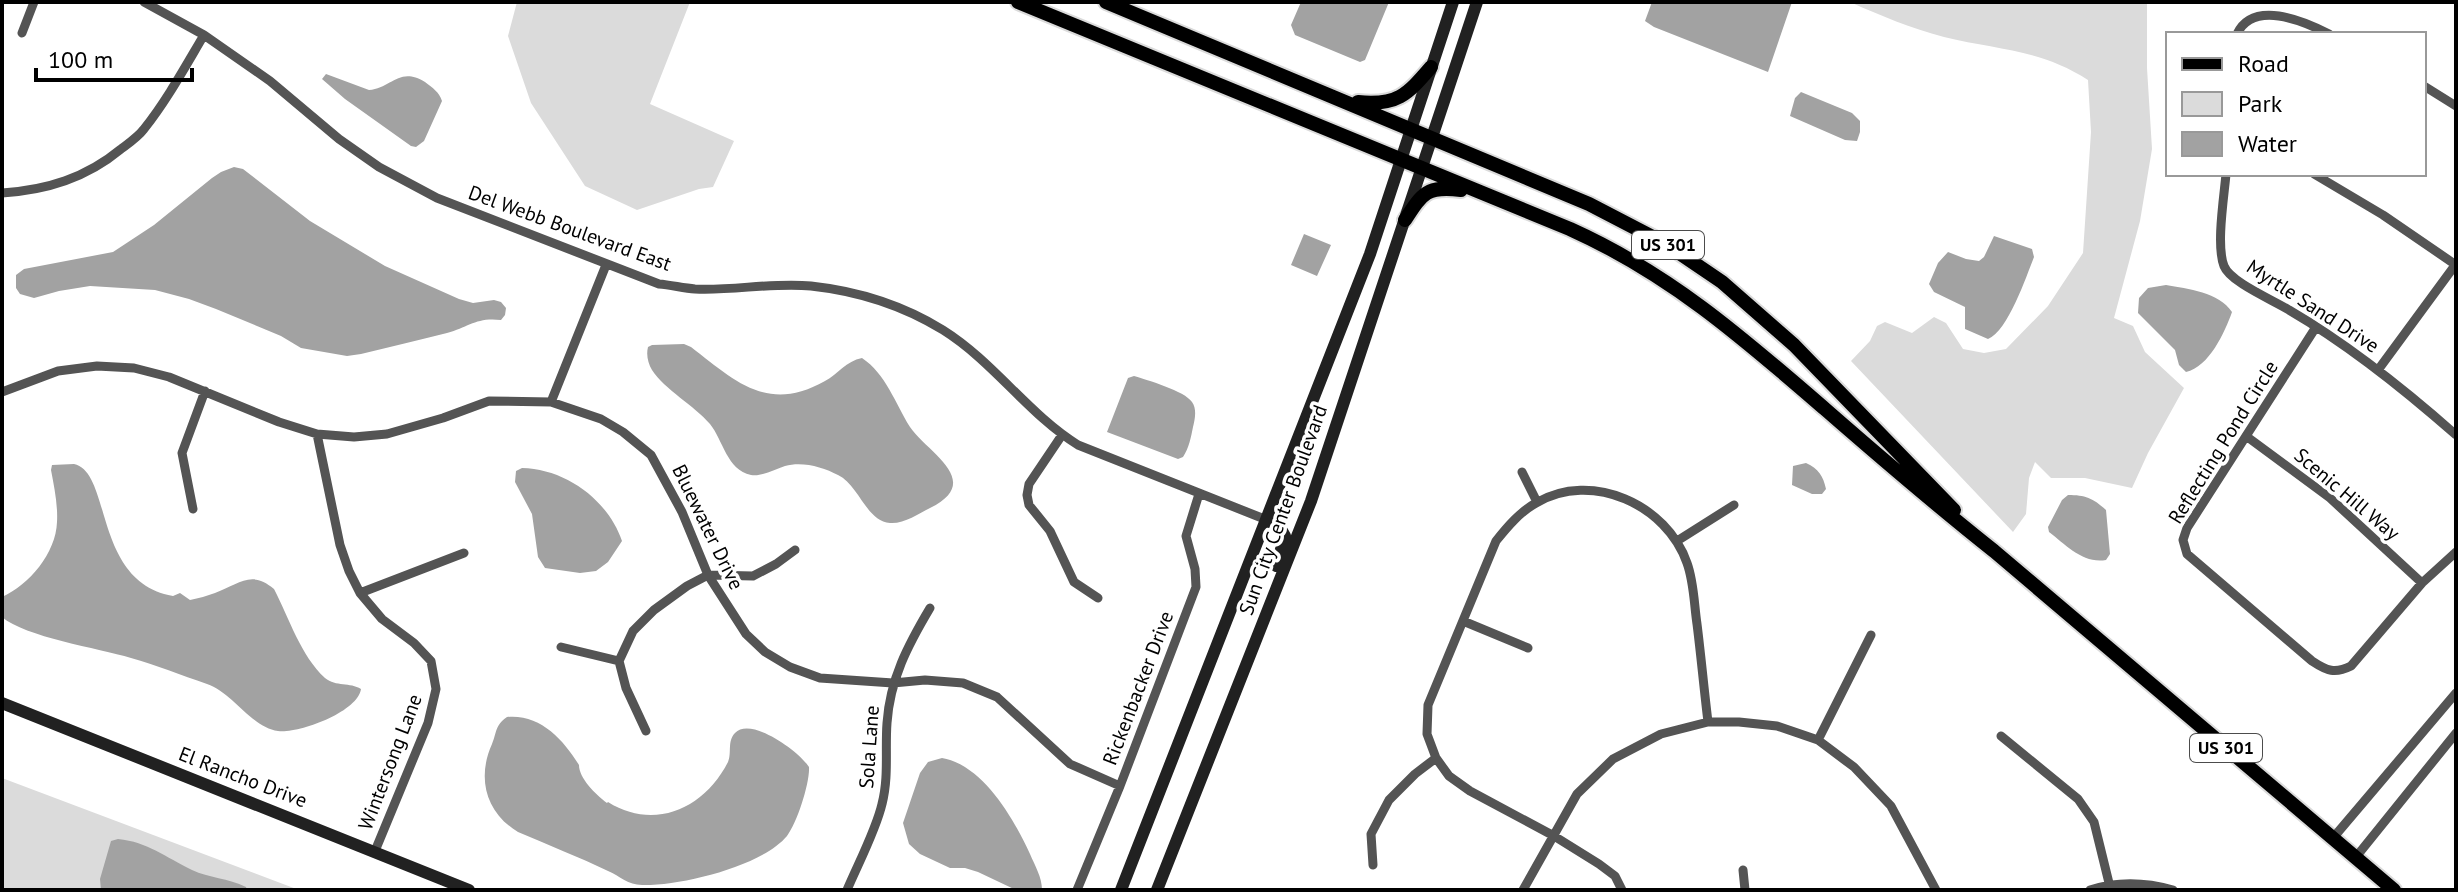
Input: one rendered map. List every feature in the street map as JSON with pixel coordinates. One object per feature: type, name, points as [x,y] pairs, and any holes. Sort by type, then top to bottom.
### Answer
[{"type":"main road","name":"US 301","points":[[1018,2],[1598,241],[1675,286],[1756,349],[1928,499],[1994,551],[2394,890]]},
{"type":"main road","name":"US 301","points":[[1106,2],[1556,189],[1666,244],[1722,282],[1794,345],[1994,551]]},
{"type":"main road","name":"Sun City Center Boulevard","points":[[1121,890],[1370,254],[1453,2]]},
{"type":"main road","name":"Sun City Center Boulevard","points":[[1157,890],[1311,501],[1477,2]]},
{"type":"main road","points":[[1347,101],[1380,104],[1394,101],[1411,91],[1431,67]]},
{"type":"main road","points":[[1405,220],[1429,190],[1478,191]]},
{"type":"main road","points":[[1232,701],[1238,665],[1281,554],[1285,536],[1278,524],[1267,520]]},
{"type":"main road","name":"El Rancho Drive","points":[[2,703],[469,890]]},
{"type":"street","points":[[22,33],[34,2]]},
{"type":"street","name":"Del Webb Boulevard East","points":[[144,2],[204,35],[270,81],[339,139],[379,167],[437,198],[659,284],[696,289],[810,286],[860,295],[900,308],[943,330],[980,357],[1062,435],[1078,445],[1267,520]]},
{"type":"street","points":[[2238,32],[2246,20],[2256,13],[2269,10],[2286,13],[2325,32]]},
{"type":"street","points":[[2,193],[33,191],[74,179],[109,160],[142,132],[204,35]]},
{"type":"street","points":[[2426,87],[2456,106]]},
{"type":"street","name":"Myrtle Sand Drive","points":[[2226,176],[2220,250],[2224,269],[2378,370],[2456,435]]},
{"type":"street","points":[[2317,176],[2456,264],[2378,370]]},
{"type":"street","points":[[551,402],[606,265]]},
{"type":"street","name":"Reflecting Pond Circle","points":[[2316,327],[2187,528],[2183,540],[2187,554],[2312,661],[2326,671],[2339,672],[2351,666],[2422,583],[2456,552]]},
{"type":"street","name":"Bluewater Drive","points":[[2,392],[58,371],[97,366],[134,368],[169,377],[279,422],[317,434],[354,437],[387,434],[489,401],[551,402],[601,419],[651,455],[682,512],[708,575],[746,634],[765,652],[790,667],[820,678],[893,683],[925,680],[963,683],[997,697],[1070,764],[1120,786]]},
{"type":"street","points":[[193,509],[182,453],[205,391]]},
{"type":"street","name":"Wintersong Lane","points":[[317,434],[340,545],[349,571],[360,593],[382,619],[414,643],[431,661],[436,689],[428,723],[375,851]]},
{"type":"street","points":[[1062,435],[1029,484],[1029,505],[1050,531],[1074,582],[1098,598]]},
{"type":"street","name":"Scenic Hill Way","points":[[2246,436],[2330,498],[2422,583]]},
{"type":"street","points":[[1522,472],[1537,502]]},
{"type":"street","points":[[1622,890],[1615,876],[1554,836],[1470,791],[1449,776],[1436,758],[1427,734],[1428,705],[1496,541],[1513,520],[1537,502],[1561,493],[1586,489],[1616,495],[1650,511],[1677,541],[1692,578],[1708,722]]},
{"type":"street","name":"Rickenbacker Drive","points":[[1077,890],[1196,587],[1195,569],[1186,536],[1199,494]]},
{"type":"street","points":[[1677,541],[1734,505]]},
{"type":"street","points":[[646,731],[626,688],[619,661],[633,631],[654,610],[708,575],[753,576],[795,550]]},
{"type":"street","points":[[360,593],[464,553]]},
{"type":"street","name":"Sola Lane","points":[[847,890],[882,805],[893,683],[909,643],[930,608]]},
{"type":"street","points":[[1463,621],[1528,648]]},
{"type":"street","points":[[1818,740],[1871,635]]},
{"type":"street","points":[[561,647],[619,661]]},
{"type":"street","points":[[2333,838],[2456,693]]},
{"type":"street","points":[[1523,890],[1577,794],[1613,759],[1661,734],[1708,722],[1739,722],[1777,726],[1818,740],[1854,767],[1891,806],[1936,890]]},
{"type":"street","points":[[2356,857],[2456,733]]},
{"type":"street","points":[[2001,736],[2078,799],[2094,822],[2109,883]]},
{"type":"street","points":[[1373,865],[1371,834],[1389,800],[1436,758]]},
{"type":"street","points":[[1743,870],[1745,890]]},
{"type":"street","points":[[2090,890],[2109,883],[2139,883],[2173,890]]},
{"type":"green space","points":[[517,2],[690,2],[650,104],[734,141],[713,187],[637,210],[585,186],[531,103],[508,36]]},
{"type":"green space","points":[[1850,2],[2147,2],[2152,149],[2140,221],[2114,318],[2133,326],[2145,352],[2184,388],[2132,488],[2085,478],[2051,478],[2035,462],[2029,478],[2026,514],[2013,532],[1851,361],[1870,341],[1877,326],[1885,322],[1912,333],[1934,317],[1946,323],[1963,349],[1984,353],[2006,349],[2048,306],[2083,253],[2091,132],[2088,80],[2070,70],[2035,56],[1932,33]]},
{"type":"green space","points":[[2,778],[299,890],[2,890]]},
{"type":"water","points":[[1301,2],[1389,2],[1365,60],[1360,62],[1295,35],[1291,25]]},
{"type":"water","points":[[1652,2],[1792,2],[1768,72],[1654,27],[1645,21]]},
{"type":"water","points":[[326,74],[369,90],[409,76],[433,88],[442,101],[424,141],[416,147],[411,146],[345,99],[322,79]]},
{"type":"water","points":[[1801,92],[1852,113],[1860,121],[1857,141],[1845,140],[1790,116],[1795,98]]},
{"type":"water","points":[[234,167],[243,169],[310,221],[385,266],[459,299],[473,303],[501,302],[506,308],[505,315],[501,320],[479,321],[447,333],[347,356],[301,348],[281,336],[216,309],[155,290],[90,286],[34,298],[20,294],[16,288],[16,275],[24,269],[113,252],[154,225],[212,178]]},
{"type":"water","points":[[1304,234],[1331,245],[1317,276],[1291,265]]},
{"type":"water","points":[[1994,236],[2032,249],[2034,257],[2009,315],[1988,339],[1965,329],[1965,307],[1934,292],[1929,284],[1938,263],[1948,252],[1979,261]]},
{"type":"water","points":[[2166,285],[2211,296],[2232,312],[2209,356],[2186,372],[2179,365],[2175,350],[2138,313],[2139,298],[2148,288]]},
{"type":"water","points":[[684,344],[737,381],[768,393],[786,394],[804,390],[862,358],[878,372],[910,427],[947,468],[952,478],[952,488],[945,498],[930,508],[906,520],[890,523],[875,516],[845,480],[826,470],[798,464],[760,475],[743,472],[731,461],[710,424],[664,384],[651,367],[648,347]]},
{"type":"water","points":[[1134,376],[1174,390],[1192,402],[1194,421],[1183,457],[1178,459],[1107,432],[1128,378]]},
{"type":"water","points":[[1806,463],[1822,477],[1826,489],[1822,494],[1812,494],[1792,485],[1793,466]]},
{"type":"water","points":[[74,464],[86,471],[94,486],[117,550],[129,571],[147,587],[173,596],[180,593],[190,600],[244,580],[266,583],[274,589],[302,648],[317,669],[329,681],[361,689],[357,698],[350,706],[326,720],[299,729],[278,731],[259,724],[225,694],[207,684],[140,661],[44,636],[2,617],[2,597],[31,576],[52,545],[57,516],[52,465]]},
{"type":"water","points":[[522,468],[554,474],[569,481],[607,512],[622,541],[608,562],[596,571],[580,573],[545,568],[538,557],[532,514],[515,482],[516,471]]},
{"type":"water","points":[[2068,495],[2088,498],[2106,510],[2110,554],[2106,560],[2082,556],[2049,532],[2048,527],[2062,500]]},
{"type":"water","points":[[507,717],[530,720],[549,730],[573,755],[585,780],[607,803],[643,815],[676,810],[706,792],[728,762],[733,736],[742,729],[763,732],[786,745],[809,767],[809,774],[795,822],[787,836],[759,857],[697,878],[632,884],[518,832],[498,814],[487,793],[485,769],[497,729]]},
{"type":"water","points":[[942,758],[971,771],[1006,810],[1038,872],[1042,890],[1016,890],[978,872],[950,868],[920,854],[909,844],[903,823],[920,773],[928,762]]},
{"type":"water","points":[[118,839],[147,847],[192,870],[239,884],[247,890],[101,890],[100,879],[111,841]]}]
